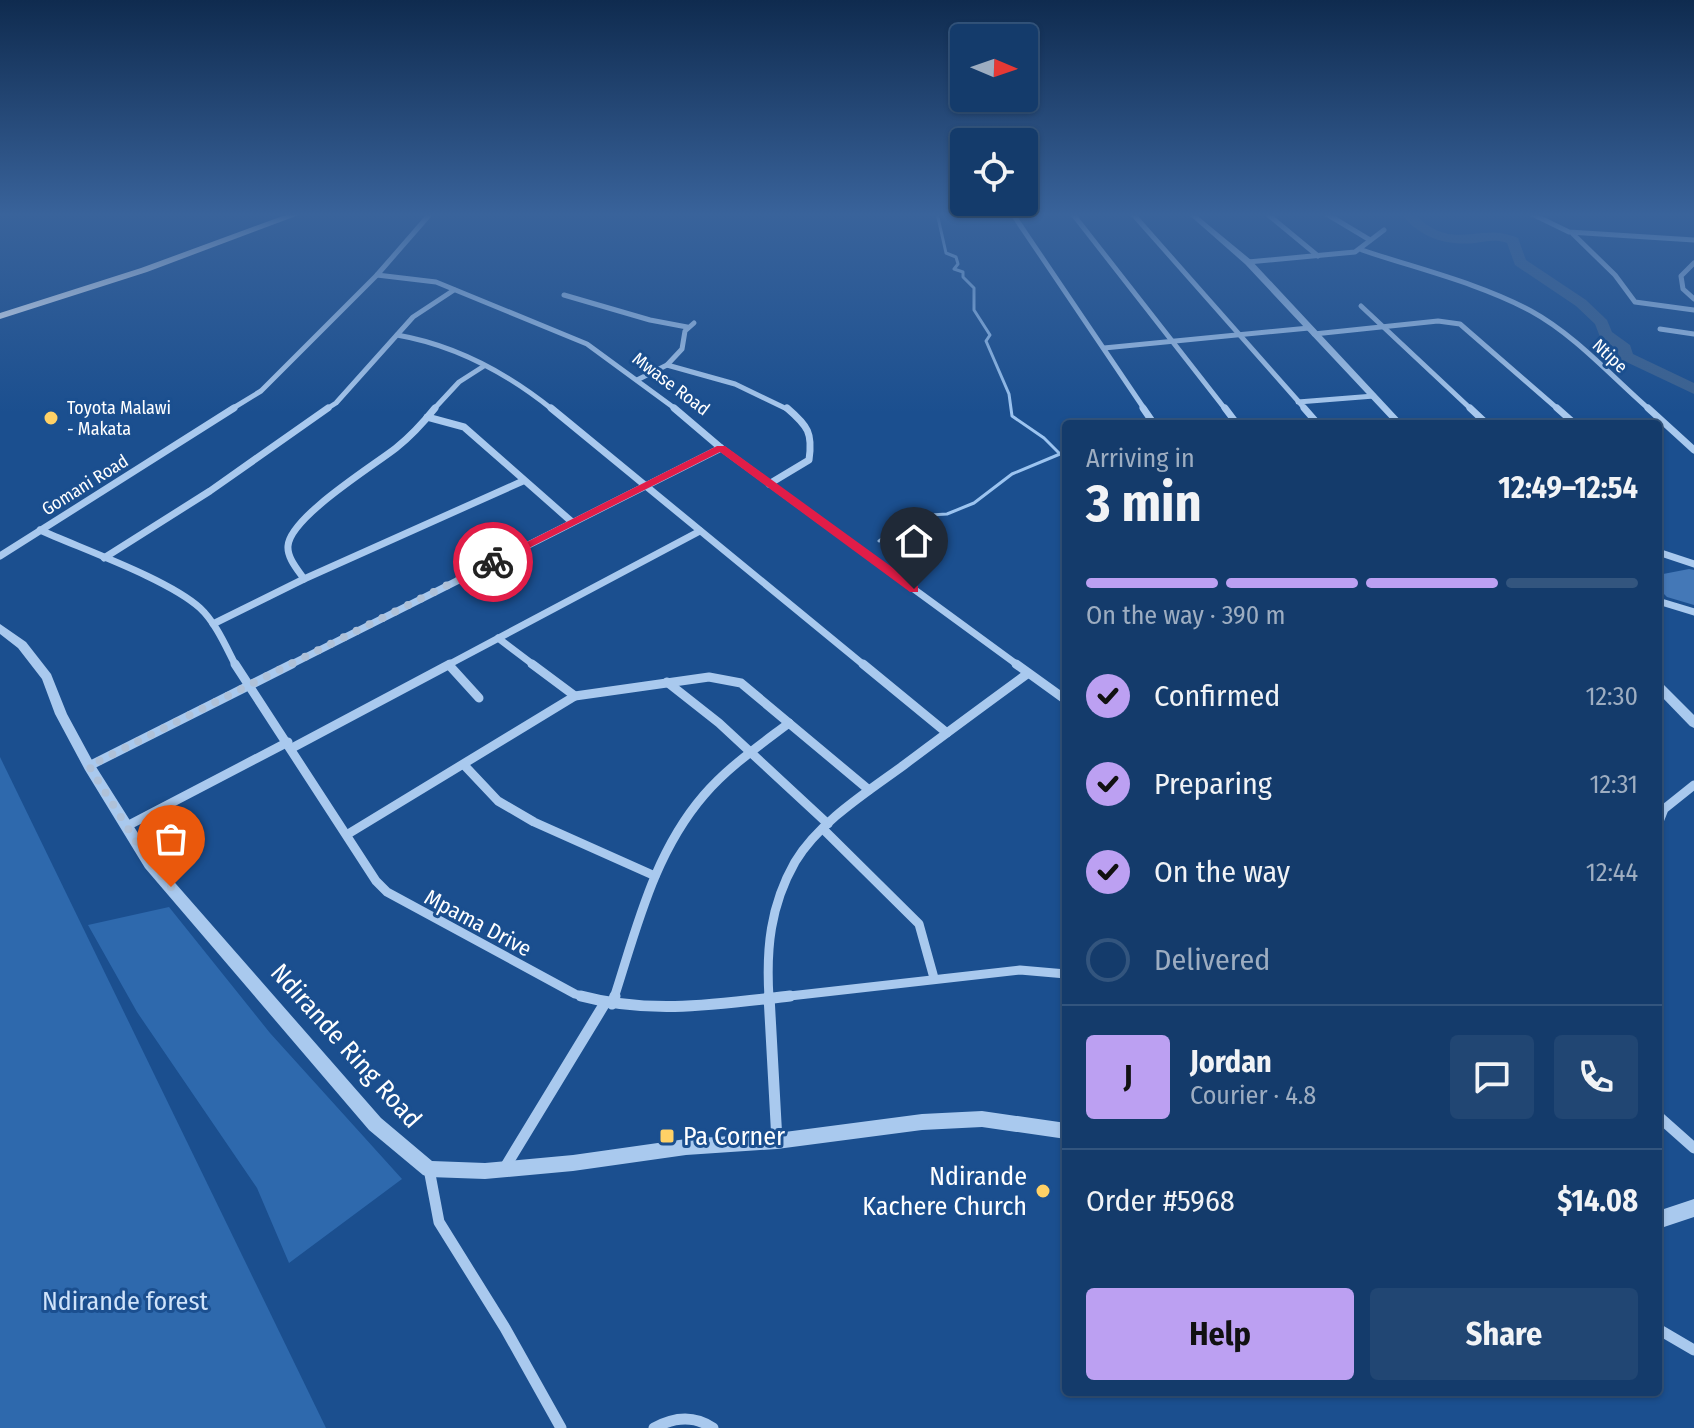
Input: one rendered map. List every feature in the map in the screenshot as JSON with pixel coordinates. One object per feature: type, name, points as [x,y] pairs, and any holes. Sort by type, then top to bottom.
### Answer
[{"type":"main road","points":[[0,316],[114,280]]},
{"type":"street","name":"Gomani Road","points":[[0,556],[261,391],[372,280]]},
{"type":"street","name":"Mwase Road","points":[[425,280],[587,344],[701,428],[721,448],[769,484],[1062,697]]},
{"type":"street","points":[[1057,280],[1151,420]]},
{"type":"street","points":[[1124,280],[1234,420]]},
{"type":"street","points":[[1191,280],[1314,420]]},
{"type":"street","points":[[1264,280],[1396,420]]},
{"type":"street","name":"Ntipe","points":[[1450,280],[1501,297],[1533,312],[1570,339],[1660,420]]},
{"type":"street","points":[[1618,280],[1635,302],[1694,310]]},
{"type":"street","points":[[1682,280],[1683,289],[1694,299]]},
{"type":"street","points":[[104,558],[210,491],[336,403],[427,305],[454,290]]},
{"type":"street","points":[[564,295],[650,320],[691,325],[682,349],[667,365],[637,380]]},
{"type":"street","points":[[1361,306],[1483,420]]},
{"type":"street","points":[[1104,348],[1438,321],[1460,324],[1570,420]]},
{"type":"street","points":[[1660,329],[1694,334]]},
{"type":"street","points":[[397,335],[436,342],[522,385],[947,733]]},
{"type":"street","points":[[667,365],[764,395],[796,413],[812,440],[812,454],[809,460],[769,484]]},
{"type":"street","points":[[304,579],[287,545],[299,524],[405,440],[455,382],[484,366]]},
{"type":"street","points":[[1298,402],[1374,396]]},
{"type":"street","points":[[427,417],[464,427],[572,522]]},
{"type":"street","name":"Ntipe","points":[[1662,421],[1694,450]]},
{"type":"street","points":[[89,766],[721,448]]},
{"type":"street","points":[[213,624],[304,579],[523,481]]},
{"type":"street","name":"Mpama Drive","points":[[40,530],[186,598],[213,624],[247,686],[290,745],[376,881],[399,901],[575,994],[608,1004],[680,1008],[1020,970],[1062,974]]},
{"type":"street","points":[[127,826],[449,665],[700,531]]},
{"type":"street","points":[[1662,553],[1694,564]]},
{"type":"street","points":[[1662,602],[1694,612]]},
{"type":"street","name":"Ndirande Ring Road","points":[[0,628],[22,645],[47,677],[61,714],[89,766],[150,864],[375,1124],[429,1169]]},
{"type":"street","points":[[498,638],[575,696]]},
{"type":"street","points":[[449,665],[479,698]]},
{"type":"street","points":[[777,1141],[767,966],[769,928],[776,903],[797,859],[825,826],[869,790],[1027,674]]},
{"type":"street","points":[[348,834],[575,696],[709,677],[736,681],[869,790]]},
{"type":"street","points":[[667,682],[750,752],[919,924],[934,978]]},
{"type":"street","points":[[1662,690],[1694,723]]},
{"type":"street","points":[[504,1169],[608,1004],[655,876],[678,831],[702,796],[750,752],[789,723]]},
{"type":"street","points":[[464,765],[498,801],[534,822],[655,876]]},
{"type":"street","points":[[1662,814],[1694,785]]},
{"type":"street","points":[[561,1428],[505,1328],[439,1222],[429,1169],[462,1172],[573,1163],[686,1147],[777,1141],[922,1122],[982,1119],[1062,1130]]},
{"type":"street","points":[[1662,1120],[1694,1148]]},
{"type":"street","points":[[1662,1219],[1694,1208]]},
{"type":"street","points":[[1662,1331],[1694,1350]]},
{"type":"street","points":[[654,1428],[676,1419],[688,1418],[706,1422],[713,1428]]},
{"type":"green space","name":"Ndirande forest","points":[[0,757],[326,1428],[0,1428]]},
{"type":"green space","points":[[169,907],[270,1033],[402,1179],[289,1263],[257,1188],[137,1012],[88,925]]},
{"type":"building","points":[[1694,570],[1694,605],[1667,597],[1662,592],[1662,574]]},
{"type":"waterway","points":[[879,541],[914,516],[947,514],[974,503],[1012,474],[1060,454],[1044,438],[1012,416],[1009,394],[986,341],[990,335],[974,310],[974,288],[966,280]]},
{"type":"waterway","points":[[1546,280],[1581,303],[1602,323],[1605,334],[1625,348],[1625,356],[1694,389]]},
{"type":"way so far","points":[[171,887],[150,864],[89,766],[493,562]]},
{"type":"place","name":"Toyota Malawi - Makata","points":[[51,418]]},
{"type":"place","name":"Pa Corner","points":[[667,1136]]},
{"type":"place","name":"Ndirande Kachere Church","points":[[1043,1191]]},
{"type":"route","points":[[493,562],[721,448],[914,589]]}]
